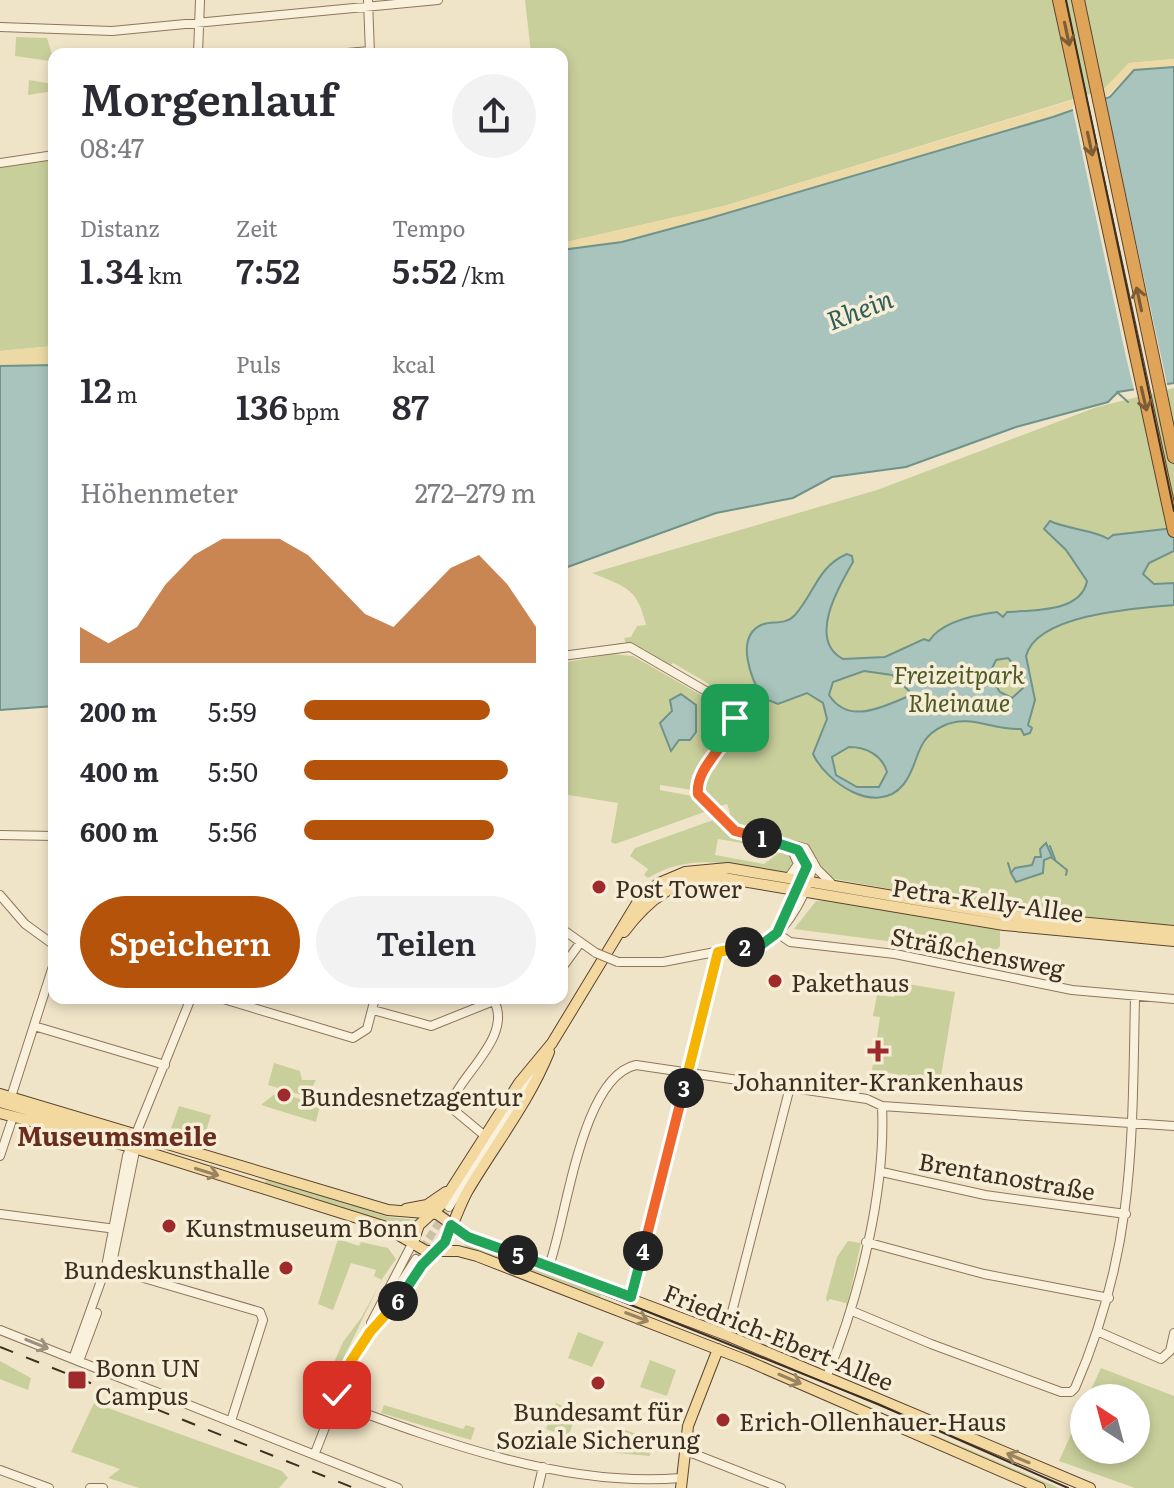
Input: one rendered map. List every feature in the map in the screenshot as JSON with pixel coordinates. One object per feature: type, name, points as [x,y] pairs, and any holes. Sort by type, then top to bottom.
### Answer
[{"type":"highway","points":[[1059,0],[1174,531]]},
{"type":"highway","points":[[1078,0],[1174,457]]},
{"type":"main road","points":[[413,1242],[419,1225],[433,1214],[519,1083],[552,1043],[637,903],[671,877],[712,868],[789,877],[804,884]]},
{"type":"main road","points":[[612,945],[652,900],[681,883],[718,877],[778,885],[804,884]]},
{"type":"main road","name":"Petra-Kelly-Allee","points":[[804,884],[832,884],[1006,915],[1174,931]]},
{"type":"main road","name":"Petra-Kelly-Allee","points":[[804,884],[820,893],[1004,925],[1174,941]]},
{"type":"main road","points":[[7,1104],[135,1142],[383,1226],[423,1250],[435,1252],[445,1242],[451,1225],[538,1077],[552,1043]]},
{"type":"main road","points":[[7,1104],[388,1210],[433,1214],[451,1225]]},
{"type":"main road","points":[[0,1113],[7,1104]]},
{"type":"main road","points":[[388,1210],[427,1205],[452,1187]]},
{"type":"main road","name":"Friedrich-Ebert-Allee","points":[[451,1225],[476,1241],[726,1335],[1090,1488]]},
{"type":"main road","name":"Friedrich-Ebert-Allee","points":[[435,1252],[458,1251],[477,1256],[718,1349],[1034,1487]]},
{"type":"main road","points":[[681,1483],[688,1426],[718,1349]]},
{"type":"street","points":[[198,48],[200,0]]},
{"type":"street","points":[[0,27],[101,32],[369,4],[438,0]]},
{"type":"street","points":[[369,4],[370,48]]},
{"type":"street","points":[[0,163],[48,156]]},
{"type":"street","points":[[568,655],[630,647],[726,702],[734,713],[733,727],[699,781],[698,794],[735,831],[805,848],[832,884]]},
{"type":"street","points":[[0,835],[48,836]]},
{"type":"street","points":[[788,844],[798,864],[789,877]]},
{"type":"street","points":[[788,844],[804,856],[807,866],[804,884]]},
{"type":"street","points":[[568,934],[596,953],[618,962],[645,964],[761,945],[780,929],[813,862]]},
{"type":"street","points":[[778,885],[792,906]]},
{"type":"street","points":[[792,906],[820,893]]},
{"type":"street","points":[[0,895],[25,924],[48,941]]},
{"type":"street","name":"Sträßchensweg","points":[[780,929],[790,942],[870,949],[1072,990],[1174,999]]},
{"type":"street","points":[[568,960],[580,943]]},
{"type":"street","points":[[631,1297],[718,952]]},
{"type":"street","points":[[694,956],[707,963],[712,974]]},
{"type":"street","points":[[0,1156],[7,1104],[48,982]]},
{"type":"street","points":[[852,1311],[942,1348],[1071,1392],[1099,1332],[1126,1214],[1135,997]]},
{"type":"street","points":[[76,1360],[109,1267],[135,1142],[189,1004]]},
{"type":"street","points":[[240,1004],[353,1038],[364,1032],[374,1004]]},
{"type":"street","points":[[373,1010],[431,1026],[485,1004]]},
{"type":"street","points":[[485,1136],[449,1106],[498,1025],[497,1004]]},
{"type":"street","points":[[34,1026],[165,1065]]},
{"type":"street","points":[[449,1207],[552,1043]]},
{"type":"street","points":[[549,1266],[594,1106],[612,1077],[636,1065],[867,1099],[882,1106],[1174,1126]]},
{"type":"street","points":[[726,1335],[790,1087]]},
{"type":"street","points":[[827,1376],[852,1311],[882,1172],[882,1106]]},
{"type":"street","name":"Brentanostraße","points":[[882,1172],[985,1195],[1126,1214]]},
{"type":"street","points":[[0,1214],[118,1229]]},
{"type":"street","points":[[370,1332],[382,1297],[413,1242]]},
{"type":"street","points":[[866,1242],[984,1274],[1109,1298]]},
{"type":"street","points":[[370,1332],[386,1317],[435,1252]]},
{"type":"street","points":[[315,1453],[349,1366],[416,1259]]},
{"type":"street","points":[[109,1267],[260,1312],[263,1320],[231,1421]]},
{"type":"street","points":[[0,1330],[398,1488]]},
{"type":"street","points":[[1099,1332],[1161,1359],[1170,1351],[1174,1333]]},
{"type":"street","points":[[334,1402],[397,1426],[543,1467],[613,1480],[681,1483]]},
{"type":"street","points":[[684,1450],[781,1488]]},
{"type":"street","points":[[538,1488],[543,1467]]},
{"type":"street","points":[[0,1470],[43,1487]]},
{"type":"street","points":[[90,1488],[103,1488]]},
{"type":"green space","points":[[525,0],[1174,0],[1174,59],[1129,63],[1103,90],[724,206],[568,242],[568,48],[530,48]]},
{"type":"green space","points":[[16,37],[47,38],[50,48],[48,61],[15,56]]},
{"type":"green space","points":[[29,80],[48,83],[48,92],[28,95]]},
{"type":"green space","points":[[48,160],[48,347],[0,351],[0,166]]},
{"type":"green space","name":"Freizeitpark Rheinaue","points":[[1174,388],[1174,928],[1022,913],[829,878],[806,843],[740,831],[723,816],[730,813],[727,804],[717,807],[700,790],[709,768],[714,770],[732,741],[729,738],[734,719],[732,708],[707,688],[709,684],[673,663],[670,666],[644,649],[626,644],[624,638],[631,637],[637,626],[646,625],[639,604],[630,591],[592,573],[877,490],[1097,407]]},
{"type":"green space","points":[[612,654],[633,656],[720,706],[726,718],[724,726],[730,727],[725,735],[721,733],[722,728],[692,776],[697,780],[692,790],[660,785],[660,790],[697,797],[710,810],[615,844],[611,842],[618,803],[568,795],[568,662]]},
{"type":"green space","points":[[716,819],[729,830],[760,842],[755,845],[718,839],[715,855],[764,864],[787,851],[796,859],[787,874],[733,864],[699,862],[665,869],[648,878],[644,875],[648,869],[630,856],[635,848]]},
{"type":"green space","points":[[830,900],[1000,930],[1000,946],[988,960],[959,958],[961,951],[950,943],[940,948],[794,929],[816,901]]},
{"type":"green space","points":[[896,982],[955,992],[940,1082],[872,1070],[880,1017],[873,1016],[877,995],[894,997]]},
{"type":"green space","points":[[274,1063],[300,1071],[302,1080],[316,1080],[312,1088],[319,1094],[315,1099],[268,1085]]},
{"type":"green space","points":[[277,1092],[320,1105],[316,1122],[261,1105]]},
{"type":"green space","points":[[179,1106],[211,1115],[204,1138],[171,1128]]},
{"type":"green space","points":[[267,1177],[389,1217],[417,1220],[412,1231],[264,1188]]},
{"type":"green space","points":[[458,1237],[601,1293],[600,1297],[655,1318],[466,1247]]},
{"type":"green space","points":[[338,1239],[359,1246],[361,1242],[388,1248],[396,1259],[382,1280],[374,1276],[376,1270],[351,1263],[333,1310],[318,1304]]},
{"type":"green space","points":[[848,1241],[861,1243],[847,1307],[846,1303],[830,1299],[827,1302],[826,1298],[837,1257]]},
{"type":"green space","points":[[378,1287],[329,1388],[323,1387],[343,1342]]},
{"type":"green space","points":[[578,1332],[604,1342],[592,1367],[568,1358]]},
{"type":"green space","points":[[755,1358],[1059,1488],[1047,1488]]},
{"type":"green space","points":[[650,1360],[676,1370],[667,1396],[640,1387]]},
{"type":"green space","points":[[0,1361],[31,1378],[28,1390],[0,1379]]},
{"type":"green space","points":[[1101,1368],[1143,1384],[1094,1384]]},
{"type":"green space","points":[[1150,1387],[1174,1396],[1174,1488],[1135,1488],[1059,1461],[1070,1436],[1070,1464],[1150,1464]]},
{"type":"green space","points":[[94,1403],[282,1471],[288,1478],[279,1488],[139,1488],[108,1478],[120,1469],[71,1452]]},
{"type":"green space","points":[[556,1403],[577,1413],[568,1437],[546,1429]]},
{"type":"green space","points":[[384,1405],[463,1429],[466,1425],[475,1428],[471,1440],[381,1413]]},
{"type":"green space","points":[[625,1430],[651,1439],[650,1456],[616,1453]]},
{"type":"sand","points":[[1174,59],[1174,67],[1134,70],[1105,98],[1103,90],[1129,63]]},
{"type":"sand","points":[[1073,100],[1075,109],[1053,117],[707,219],[622,242],[568,249],[568,242],[724,206]]},
{"type":"sand","points":[[48,347],[48,365],[0,366],[0,351]]},
{"type":"water","name":"Rhein","points":[[1174,67],[1174,383],[1118,392],[1108,402],[1016,427],[906,467],[832,477],[793,498],[716,513],[568,567],[568,249],[622,242],[707,219],[1053,117],[1110,97],[1134,70]]},
{"type":"water","points":[[48,365],[48,706],[0,710],[0,366]]},
{"type":"water","points":[[1050,521],[1108,539],[1113,535],[1174,528],[1174,551],[1149,563],[1143,574],[1154,584],[1174,583],[1174,605],[1090,616],[1068,622],[1034,642],[1026,656],[1035,700],[1028,725],[1032,728],[1030,733],[1024,735],[1021,729],[953,722],[926,738],[903,785],[892,794],[879,798],[866,797],[840,785],[819,765],[813,754],[827,719],[823,703],[807,693],[778,704],[763,698],[750,671],[748,640],[761,625],[787,620],[795,615],[823,573],[837,559],[847,554],[852,556],[853,562],[829,612],[827,639],[843,659],[885,657],[924,639],[929,641],[941,629],[969,617],[997,612],[1003,617],[1007,612],[1054,608],[1075,599],[1087,581],[1066,550],[1044,529]],"holes":[[[1008,658],[1024,677],[1023,688],[1012,698],[1000,692],[989,675],[996,660]],[[864,671],[892,675],[909,691],[909,696],[867,711],[846,710],[829,695],[833,682]],[[849,747],[861,749],[877,757],[887,772],[879,787],[857,787],[836,775],[832,757]]]},
{"type":"water","points":[[681,694],[696,705],[696,732],[690,740],[679,740],[671,751],[660,723],[672,711],[670,700]]},
{"type":"water","points":[[1046,843],[1052,857],[1044,860],[1043,873],[1016,882],[1011,873],[1015,868],[1032,865],[1035,857],[1041,857],[1040,849]]},
{"type":"pier","points":[[1104,95],[1168,388],[1135,394],[1072,106]]},
{"type":"waterway","points":[[1117,392],[1128,402]]},
{"type":"waterway","points":[[1050,846],[1055,859]]},
{"type":"waterway","points":[[1052,858],[1067,870],[1066,875]]},
{"type":"waterway","points":[[1008,863],[1011,873]]},
{"type":"tunnel","points":[[416,1259],[449,1207]]},
{"type":"tram line","points":[[1066,0],[1174,511]]},
{"type":"tram line","points":[[601,1293],[878,1404],[1068,1488]]},
{"type":"railway","points":[[0,1347],[354,1488]]},
{"type":"place","name":"Post Tower","points":[[599,887]]},
{"type":"place","name":"Pakethaus","points":[[775,981]]},
{"type":"place","name":"Johanniter-Krankenhaus","points":[[878,1051]]},
{"type":"place","name":"Bundesnetzagentur","points":[[284,1095]]},
{"type":"place","name":"Kunstmuseum Bonn","points":[[169,1226]]},
{"type":"place","name":"Bundeskunsthalle","points":[[286,1268]]},
{"type":"place","name":"Bonn UN Campus","points":[[77,1380]]},
{"type":"place","name":"Bundesamt für Soziale Sicherung","points":[[598,1383]]},
{"type":"place","name":"Erich-Ollenhauer-Haus","points":[[723,1420]]},
{"type":"district","name":"Museumsmeile","points":[[117,1134]]},
{"type":"route","points":[[337,1395],[351,1361],[370,1332],[395,1306],[422,1265],[445,1242],[451,1225],[476,1241],[631,1297],[718,952],[761,945],[773,938],[783,925],[806,870],[802,852],[788,844],[735,831],[698,794],[699,781],[731,732],[735,718]]}]
